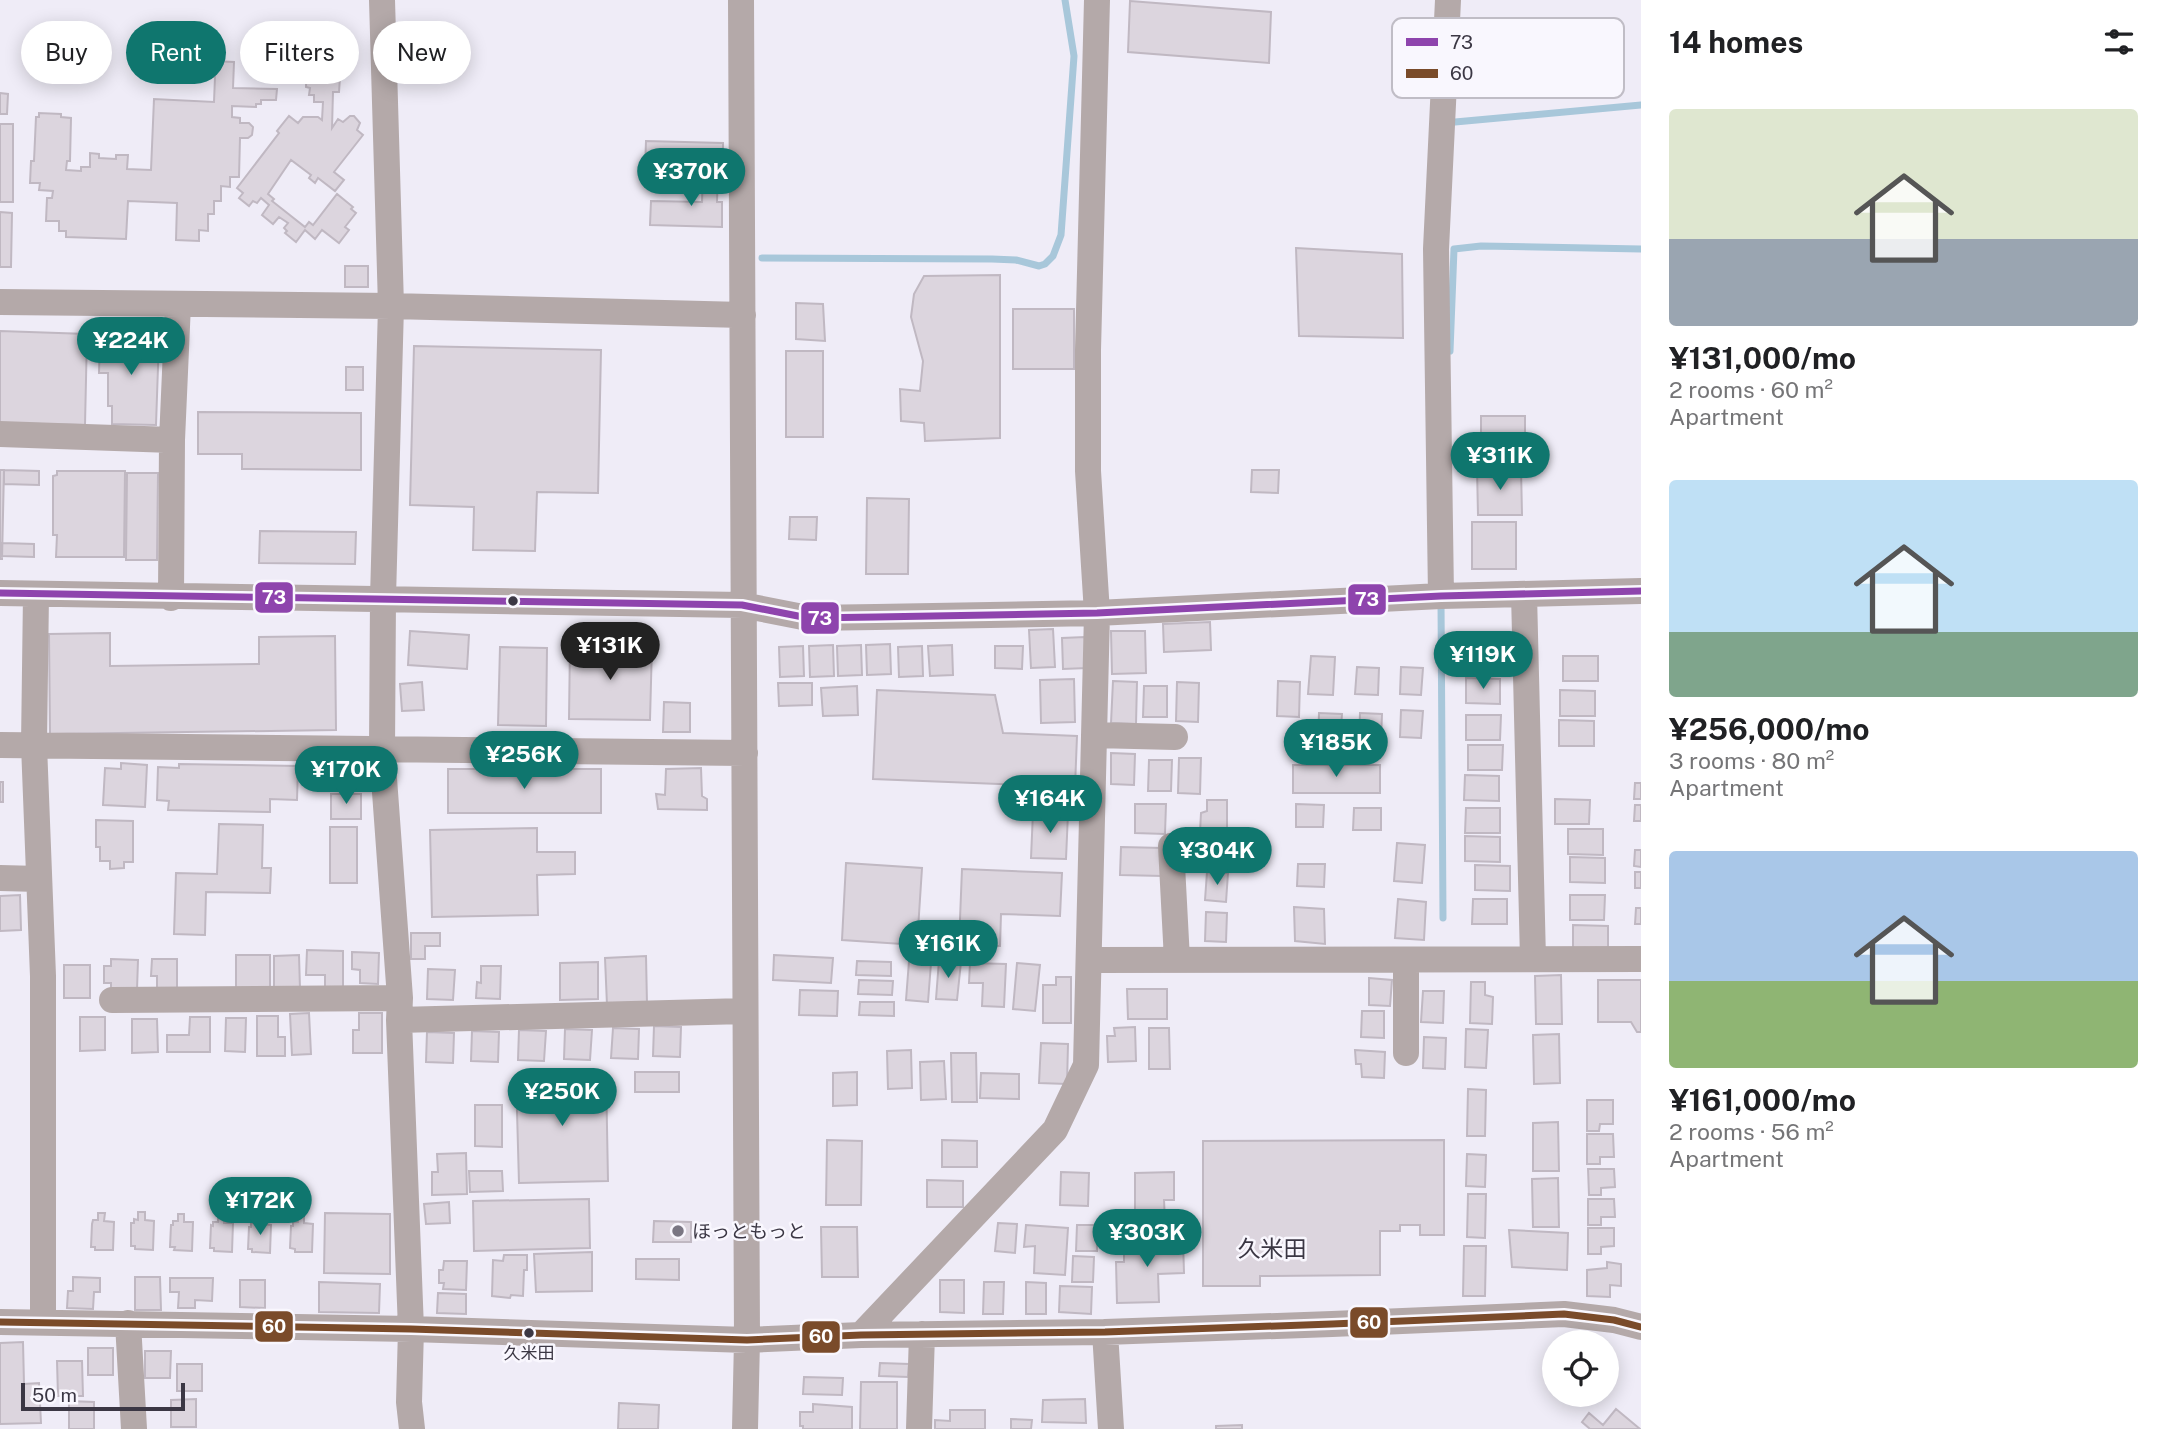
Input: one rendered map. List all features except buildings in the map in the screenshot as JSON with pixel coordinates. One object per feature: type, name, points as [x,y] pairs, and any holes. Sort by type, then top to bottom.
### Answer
[{"type":"street","points":[[382,0],[391,306],[382,751],[400,1009],[412,1429]]},
{"type":"street","points":[[741,0],[747,1340],[745,1429]]},
{"type":"street","points":[[861,1335],[1055,1130],[1086,1065],[1097,613],[1088,471],[1088,404],[1097,0]]},
{"type":"street","points":[[1447,18],[1448,0]]},
{"type":"street","points":[[1441,596],[1436,249],[1443,98]]},
{"type":"street","points":[[0,302],[391,306],[743,315]]},
{"type":"street","points":[[170,598],[172,440],[178,304]]},
{"type":"street","points":[[0,435],[172,440]]},
{"type":"street","points":[[0,593],[170,598],[383,598],[742,605],[808,618],[1097,613],[1441,596],[1641,591]]},
{"type":"street","points":[[36,594],[34,746],[43,976],[43,1322]]},
{"type":"street","points":[[1524,594],[1533,960]]},
{"type":"street","points":[[1094,735],[1175,737]]},
{"type":"street","points":[[0,745],[745,753]]},
{"type":"street","points":[[1171,846],[1177,960]]},
{"type":"street","points":[[0,878],[39,879]]},
{"type":"street","points":[[1090,960],[1641,960]]},
{"type":"street","points":[[1406,960],[1406,1053]]},
{"type":"street","points":[[112,1000],[400,1009],[745,1012]]},
{"type":"street","points":[[0,1322],[411,1329],[747,1340],[861,1335],[1105,1332],[1564,1314],[1614,1320],[1641,1327]]},
{"type":"street","points":[[128,1323],[134,1429]]},
{"type":"street","points":[[1105,1332],[1111,1429]]},
{"type":"street","points":[[919,1420],[922,1334]]},
{"type":"waterway","points":[[762,258],[992,259],[1016,260],[1039,266],[1045,264],[1053,256],[1061,235],[1074,56],[1065,0]]},
{"type":"waterway","points":[[1455,122],[1641,105]]},
{"type":"waterway","points":[[1450,351],[1454,249],[1481,246],[1641,249]]},
{"type":"waterway","points":[[1441,601],[1443,918]]},
{"type":"transit line","name":"73","points":[[0,593],[742,605],[808,618],[1097,613],[1441,596],[1641,591]]},
{"type":"transit line","name":"60","points":[[0,1322],[411,1329],[747,1340],[861,1335],[1105,1332],[1564,1314],[1614,1320],[1641,1327]]},
{"type":"place","name":"ほっともっと","points":[[678,1231]]},
{"type":"place","name":"久米田","points":[[529,1333]]},
{"type":"district","name":"久米田","points":[[1272,1248]]}]
